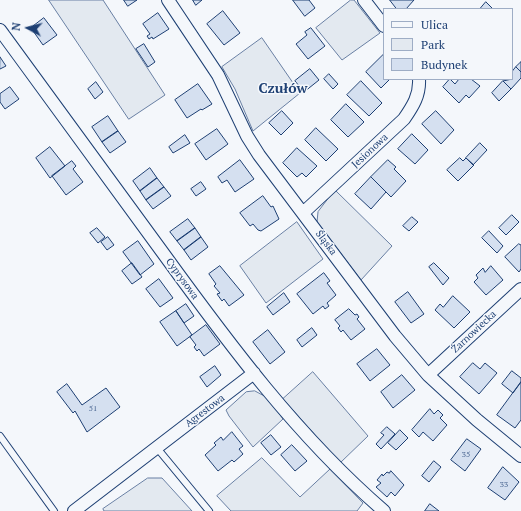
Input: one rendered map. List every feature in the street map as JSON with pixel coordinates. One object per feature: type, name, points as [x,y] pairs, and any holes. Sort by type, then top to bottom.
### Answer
[{"type":"street","name":"Śląska","points":[[168,0],[198,42],[218,74],[247,136],[391,330],[428,375],[477,420],[521,456]]},
{"type":"street","points":[[364,0],[383,25]]},
{"type":"street","name":"Cyprysowa","points":[[0,30],[214,324],[290,418],[347,478],[384,511]]},
{"type":"street","name":"Jesionowa","points":[[303,213],[404,119],[414,105],[420,90],[418,80]]},
{"type":"street","name":"Żarnowiecka","points":[[428,375],[521,289]]},
{"type":"street","name":"Agrestowa","points":[[74,511],[254,373]]},
{"type":"lane","points":[[0,436],[54,511]]},
{"type":"lane","points":[[157,448],[209,511]]},
{"type":"green space","points":[[49,0],[103,0],[165,95],[129,119]]},
{"type":"green space","points":[[351,0],[354,0],[380,33],[342,60],[316,28]]},
{"type":"green space","points":[[262,38],[300,93],[253,131],[235,89],[222,67]]},
{"type":"green space","points":[[335,190],[392,246],[361,280],[317,222],[318,212]]},
{"type":"green space","points":[[297,222],[323,259],[266,303],[240,266]]},
{"type":"green space","points":[[313,372],[368,436],[340,463],[283,399]]},
{"type":"green space","points":[[255,391],[268,398],[283,419],[253,447],[226,410],[246,392]]},
{"type":"green space","points":[[262,458],[300,497],[330,469],[363,503],[357,511],[231,511],[217,496]]},
{"type":"green space","points":[[148,478],[162,478],[192,511],[104,511],[103,509]]},
{"type":"building","points":[[124,0],[137,0],[128,6]]},
{"type":"building","points":[[193,0],[202,0],[196,5]]},
{"type":"building","points":[[293,0],[309,0],[315,8],[305,16]]},
{"type":"building","points":[[390,0],[414,0],[407,8],[396,8]]},
{"type":"building","points":[[486,2],[492,8],[481,8]]},
{"type":"building","points":[[223,11],[240,33],[224,45],[207,24]]},
{"type":"building","points":[[158,13],[169,29],[153,39],[152,37],[149,39],[147,36],[150,34],[143,24]]},
{"type":"building","points":[[44,18],[57,35],[43,45],[31,28]]},
{"type":"building","points":[[311,28],[325,46],[308,59],[296,44],[307,35],[305,32]]},
{"type":"building","points":[[144,44],[155,62],[148,67],[136,49]]},
{"type":"building","points":[[383,55],[383,80],[389,80],[381,88],[366,72]]},
{"type":"building","points":[[0,57],[6,66],[0,69]]},
{"type":"building","points":[[521,62],[521,72],[516,67]]},
{"type":"building","points":[[516,67],[521,72],[521,78],[511,89],[503,81],[513,80],[513,71]]},
{"type":"building","points":[[310,69],[319,80],[304,92],[295,81]]},
{"type":"building","points":[[329,74],[338,84],[333,89],[324,79]]},
{"type":"building","points":[[449,80],[455,84],[458,80],[472,80],[480,86],[469,98],[466,95],[459,103],[443,87]]},
{"type":"building","points":[[361,81],[382,103],[369,116],[347,95]]},
{"type":"building","points":[[503,81],[511,89],[499,101],[492,93]]},
{"type":"building","points":[[96,82],[103,92],[95,99],[88,89]]},
{"type":"building","points":[[198,84],[212,104],[187,118],[175,100]]},
{"type":"building","points":[[10,87],[19,99],[5,109],[0,102],[0,94]]},
{"type":"building","points":[[346,104],[364,122],[348,137],[331,120]]},
{"type":"building","points":[[282,111],[293,123],[281,135],[269,123]]},
{"type":"building","points":[[436,111],[454,130],[441,144],[422,124]]},
{"type":"building","points":[[108,116],[118,131],[102,142],[92,127]]},
{"type":"building","points":[[316,128],[338,149],[326,161],[305,140]]},
{"type":"building","points":[[217,129],[228,144],[206,160],[195,144]]},
{"type":"building","points":[[118,131],[126,142],[110,153],[102,142]]},
{"type":"building","points":[[412,134],[428,150],[415,164],[398,149]]},
{"type":"building","points":[[185,135],[190,143],[173,153],[169,147]]},
{"type":"building","points":[[480,143],[487,150],[473,165],[466,158]]},
{"type":"building","points":[[50,147],[65,166],[50,178],[36,158]]},
{"type":"building","points":[[297,148],[317,166],[306,177],[302,173],[297,177],[283,163]]},
{"type":"building","points":[[460,158],[463,161],[466,158],[474,165],[458,181],[447,170]]},
{"type":"building","points":[[240,160],[254,179],[235,192],[227,180],[222,183],[218,177]]},
{"type":"building","points":[[388,160],[396,167],[394,169],[406,181],[391,197],[371,177]]},
{"type":"building","points":[[72,161],[76,166],[73,169],[83,182],[66,195],[52,176]]},
{"type":"building","points":[[150,168],[157,178],[140,191],[133,181]]},
{"type":"building","points":[[371,177],[386,192],[371,209],[355,194]]},
{"type":"building","points":[[157,178],[164,187],[146,200],[140,191]]},
{"type":"building","points":[[201,182],[206,189],[196,196],[191,189]]},
{"type":"building","points":[[164,187],[171,196],[153,209],[146,200]]},
{"type":"building","points":[[263,196],[271,207],[273,206],[279,219],[261,231],[258,230],[253,224],[250,226],[240,213]]},
{"type":"building","points":[[512,215],[519,222],[506,235],[499,228]]},
{"type":"building","points":[[412,217],[418,222],[409,231],[403,226]]},
{"type":"building","points":[[188,219],[195,228],[177,241],[170,232]]},
{"type":"building","points":[[97,228],[105,237],[98,243],[90,233]]},
{"type":"building","points":[[195,228],[201,237],[184,250],[177,241]]},
{"type":"building","points":[[489,231],[503,246],[497,253],[482,238]]},
{"type":"building","points":[[108,237],[114,245],[107,250],[101,242]]},
{"type":"building","points":[[201,237],[208,247],[191,260],[184,250]]},
{"type":"building","points":[[138,241],[154,264],[140,275],[123,252]]},
{"type":"building","points":[[519,244],[521,245],[521,269],[519,272],[505,257]]},
{"type":"building","points":[[132,263],[142,277],[132,284],[122,271]]},
{"type":"building","points":[[434,263],[449,278],[443,285],[429,267]]},
{"type":"building","points":[[220,266],[244,295],[229,306],[224,299],[222,301],[217,294],[220,293],[214,286],[216,284],[209,274]]},
{"type":"building","points":[[491,266],[503,280],[486,295],[474,282],[478,278],[476,275],[483,268],[485,272]]},
{"type":"building","points":[[324,273],[330,281],[327,283],[336,295],[327,303],[329,306],[325,309],[323,306],[313,314],[297,294]]},
{"type":"building","points":[[159,279],[173,298],[160,307],[146,289]]},
{"type":"building","points":[[408,292],[424,314],[411,323],[395,302]]},
{"type":"building","points":[[284,293],[290,302],[273,315],[267,307]]},
{"type":"building","points":[[453,296],[470,312],[454,328],[435,310],[440,304],[443,307]]},
{"type":"building","points":[[186,304],[194,316],[184,323],[176,311]]},
{"type":"building","points":[[349,309],[355,315],[357,314],[359,317],[357,319],[365,329],[351,340],[343,330],[341,332],[338,328],[340,326],[335,320]]},
{"type":"building","points":[[176,311],[192,335],[177,346],[160,322]]},
{"type":"building","points":[[206,325],[220,344],[204,356],[199,349],[197,351],[194,347],[196,345],[190,337]]},
{"type":"building","points":[[312,328],[317,335],[302,347],[297,340]]},
{"type":"building","points":[[268,330],[285,352],[270,364],[253,342]]},
{"type":"building","points":[[377,349],[390,365],[370,381],[357,364]]},
{"type":"building","points":[[473,363],[480,369],[485,363],[497,373],[479,394],[460,377]]},
{"type":"building","points":[[215,366],[221,375],[207,387],[200,377]]},
{"type":"building","points":[[512,371],[521,378],[521,382],[513,393],[502,384]]},
{"type":"building","points":[[402,375],[415,390],[393,408],[381,392]]},
{"type":"building","points":[[521,382],[521,420],[515,428],[497,415]]},
{"type":"building","points":[[67,384],[82,405],[106,388],[120,407],[87,432],[75,411],[73,413],[57,392]]},
{"type":"building","points":[[430,409],[434,414],[438,410],[443,415],[440,418],[447,425],[433,441],[423,432],[419,437],[412,430]]},
{"type":"building","points":[[387,427],[395,434],[381,449],[376,444],[384,435],[381,433]]},
{"type":"building","points":[[400,430],[408,438],[396,450],[388,443]]},
{"type":"building","points":[[232,432],[243,446],[239,449],[243,454],[234,462],[232,460],[218,471],[205,455],[216,445],[214,443],[221,437],[223,440]]},
{"type":"building","points":[[271,435],[281,447],[271,455],[261,443]]},
{"type":"building","points":[[467,439],[481,449],[465,471],[451,460]]},
{"type":"building","points":[[292,445],[307,461],[295,471],[281,455]]},
{"type":"building","points":[[434,461],[441,467],[429,482],[422,476]]},
{"type":"building","points":[[503,467],[519,482],[505,500],[488,488]]},
{"type":"building","points":[[391,471],[404,485],[395,496],[391,492],[387,497],[376,487],[381,483],[377,480],[382,474],[383,476],[387,472],[389,473]]},
{"type":"building","points":[[430,504],[439,511],[425,511]]},
{"type":"district","name":"Czułów","points":[[283,89]]}]
